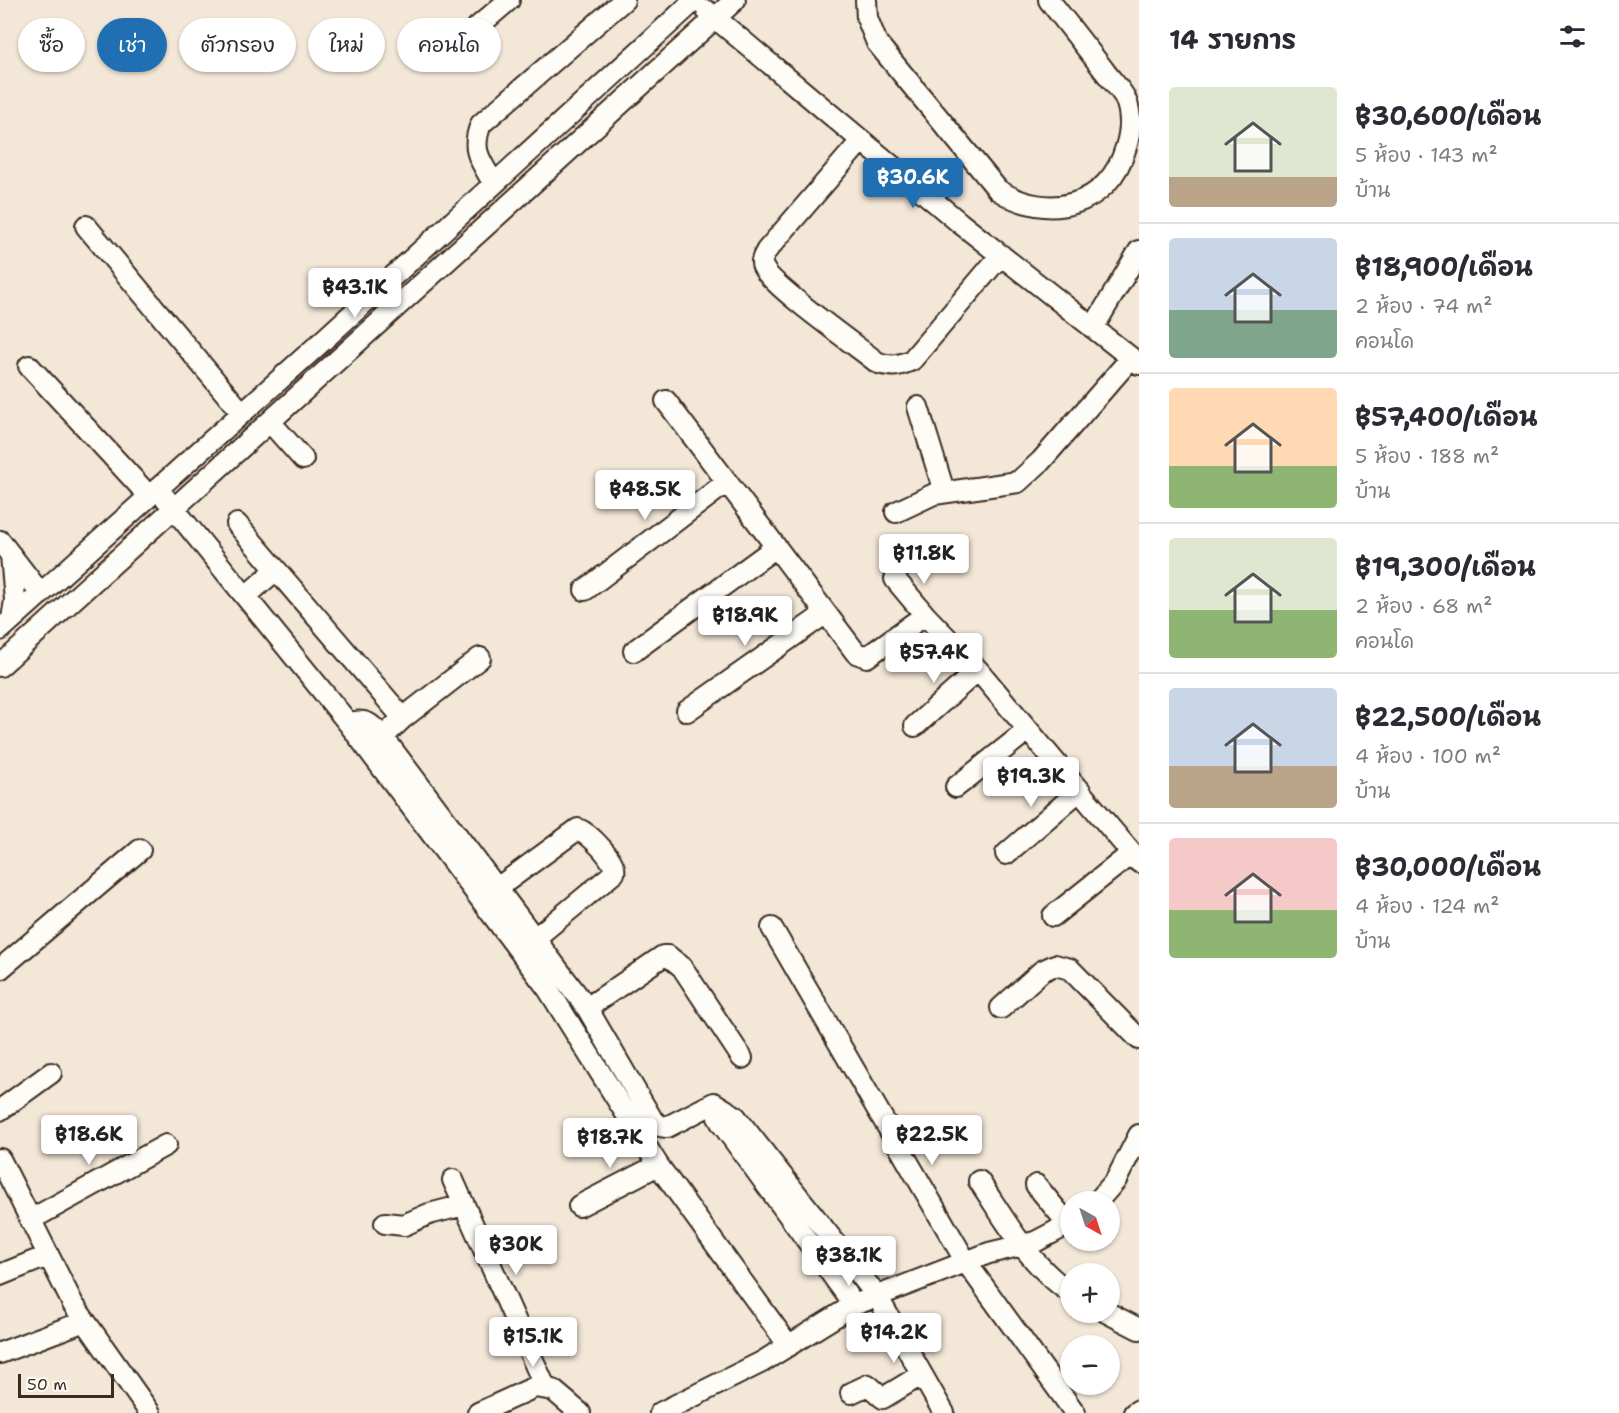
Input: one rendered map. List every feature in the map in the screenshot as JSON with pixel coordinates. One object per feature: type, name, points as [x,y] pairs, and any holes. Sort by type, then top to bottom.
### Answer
[{"type":"street","points":[[488,18],[508,0]]},
{"type":"street","points":[[494,184],[477,154],[475,139],[481,124],[624,0]]},
{"type":"street","points":[[0,666],[164,499],[242,413],[494,184],[698,8],[735,0]]},
{"type":"street","points":[[866,0],[867,18],[878,43],[998,190],[1015,201],[1032,207],[1055,208],[1083,200],[1105,184],[1122,163],[1130,131],[1124,97],[1049,0]]},
{"type":"street","points":[[698,8],[1135,361],[1041,462],[1018,482],[944,491],[896,512]]},
{"type":"street","points":[[3,626],[164,499],[271,423],[451,255],[698,8]]},
{"type":"street","points":[[861,141],[767,250],[762,260],[763,268],[797,300],[878,363],[891,367],[900,366],[912,360],[1001,255]]},
{"type":"street","points":[[86,226],[242,413]]},
{"type":"street","points":[[1093,328],[1139,251]]},
{"type":"street","points":[[29,366],[164,499],[349,724],[548,989],[658,1165],[789,1346]]},
{"type":"street","points":[[666,401],[856,652],[867,657],[925,615]]},
{"type":"street","points":[[918,407],[944,491]]},
{"type":"street","points":[[271,423],[303,459]]},
{"type":"street","points":[[585,590],[727,482]]},
{"type":"street","points":[[237,524],[403,718]]},
{"type":"street","points":[[634,651],[776,547]]},
{"type":"street","points":[[5,548],[41,594]]},
{"type":"street","points":[[3,626],[15,600],[5,548]]},
{"type":"street","points":[[246,596],[276,570]]},
{"type":"street","points":[[895,579],[925,615],[978,670],[1135,858],[1053,916]]},
{"type":"street","points":[[687,711],[826,613]]},
{"type":"street","points":[[382,737],[480,658]]},
{"type":"street","points":[[915,726],[978,670]]},
{"type":"street","points":[[349,724],[358,720],[365,721],[382,737],[587,1008],[655,1123],[667,1127],[714,1103],[719,1108],[718,1117],[722,1124],[854,1267],[877,1296],[944,1413]]},
{"type":"street","points":[[956,787],[1029,730]]},
{"type":"street","points":[[1006,854],[1080,790]]},
{"type":"street","points":[[496,889],[579,829],[592,837],[614,864],[616,869],[614,873],[534,939]]},
{"type":"street","points":[[0,969],[140,850]]},
{"type":"street","points":[[772,928],[966,1262],[1075,1413]]},
{"type":"street","points":[[587,1008],[663,956],[668,956],[682,967],[741,1058]]},
{"type":"street","points":[[1001,1008],[1042,971],[1055,965],[1070,969],[1139,1039]]},
{"type":"street","points":[[0,1110],[51,1073]]},
{"type":"street","points":[[1106,1191],[1116,1180],[1139,1135]]},
{"type":"street","points":[[30,1220],[166,1145]]},
{"type":"street","points":[[0,1159],[47,1256],[84,1321],[150,1413]]},
{"type":"street","points":[[579,1206],[658,1165]]},
{"type":"street","points":[[453,1180],[545,1388]]},
{"type":"street","points":[[980,1181],[1022,1245],[1047,1275],[1060,1285]]},
{"type":"street","points":[[1036,1185],[1060,1213]]},
{"type":"street","points":[[780,1187],[854,1305]]},
{"type":"street","points":[[385,1223],[404,1225],[429,1214],[464,1205]]},
{"type":"street","points":[[660,1413],[711,1389],[789,1346],[854,1305],[966,1262],[1035,1242],[1060,1229]]},
{"type":"street","points":[[0,1275],[47,1256]]},
{"type":"street","points":[[836,1279],[854,1267]]},
{"type":"street","points":[[1120,1319],[1139,1329]]},
{"type":"street","points":[[0,1353],[84,1321]]},
{"type":"street","points":[[851,1393],[868,1385],[888,1406],[921,1375]]},
{"type":"street","points":[[478,1413],[535,1387],[553,1390],[580,1413]]},
{"type":"street","points":[[1134,1413],[1139,1410]]}]
